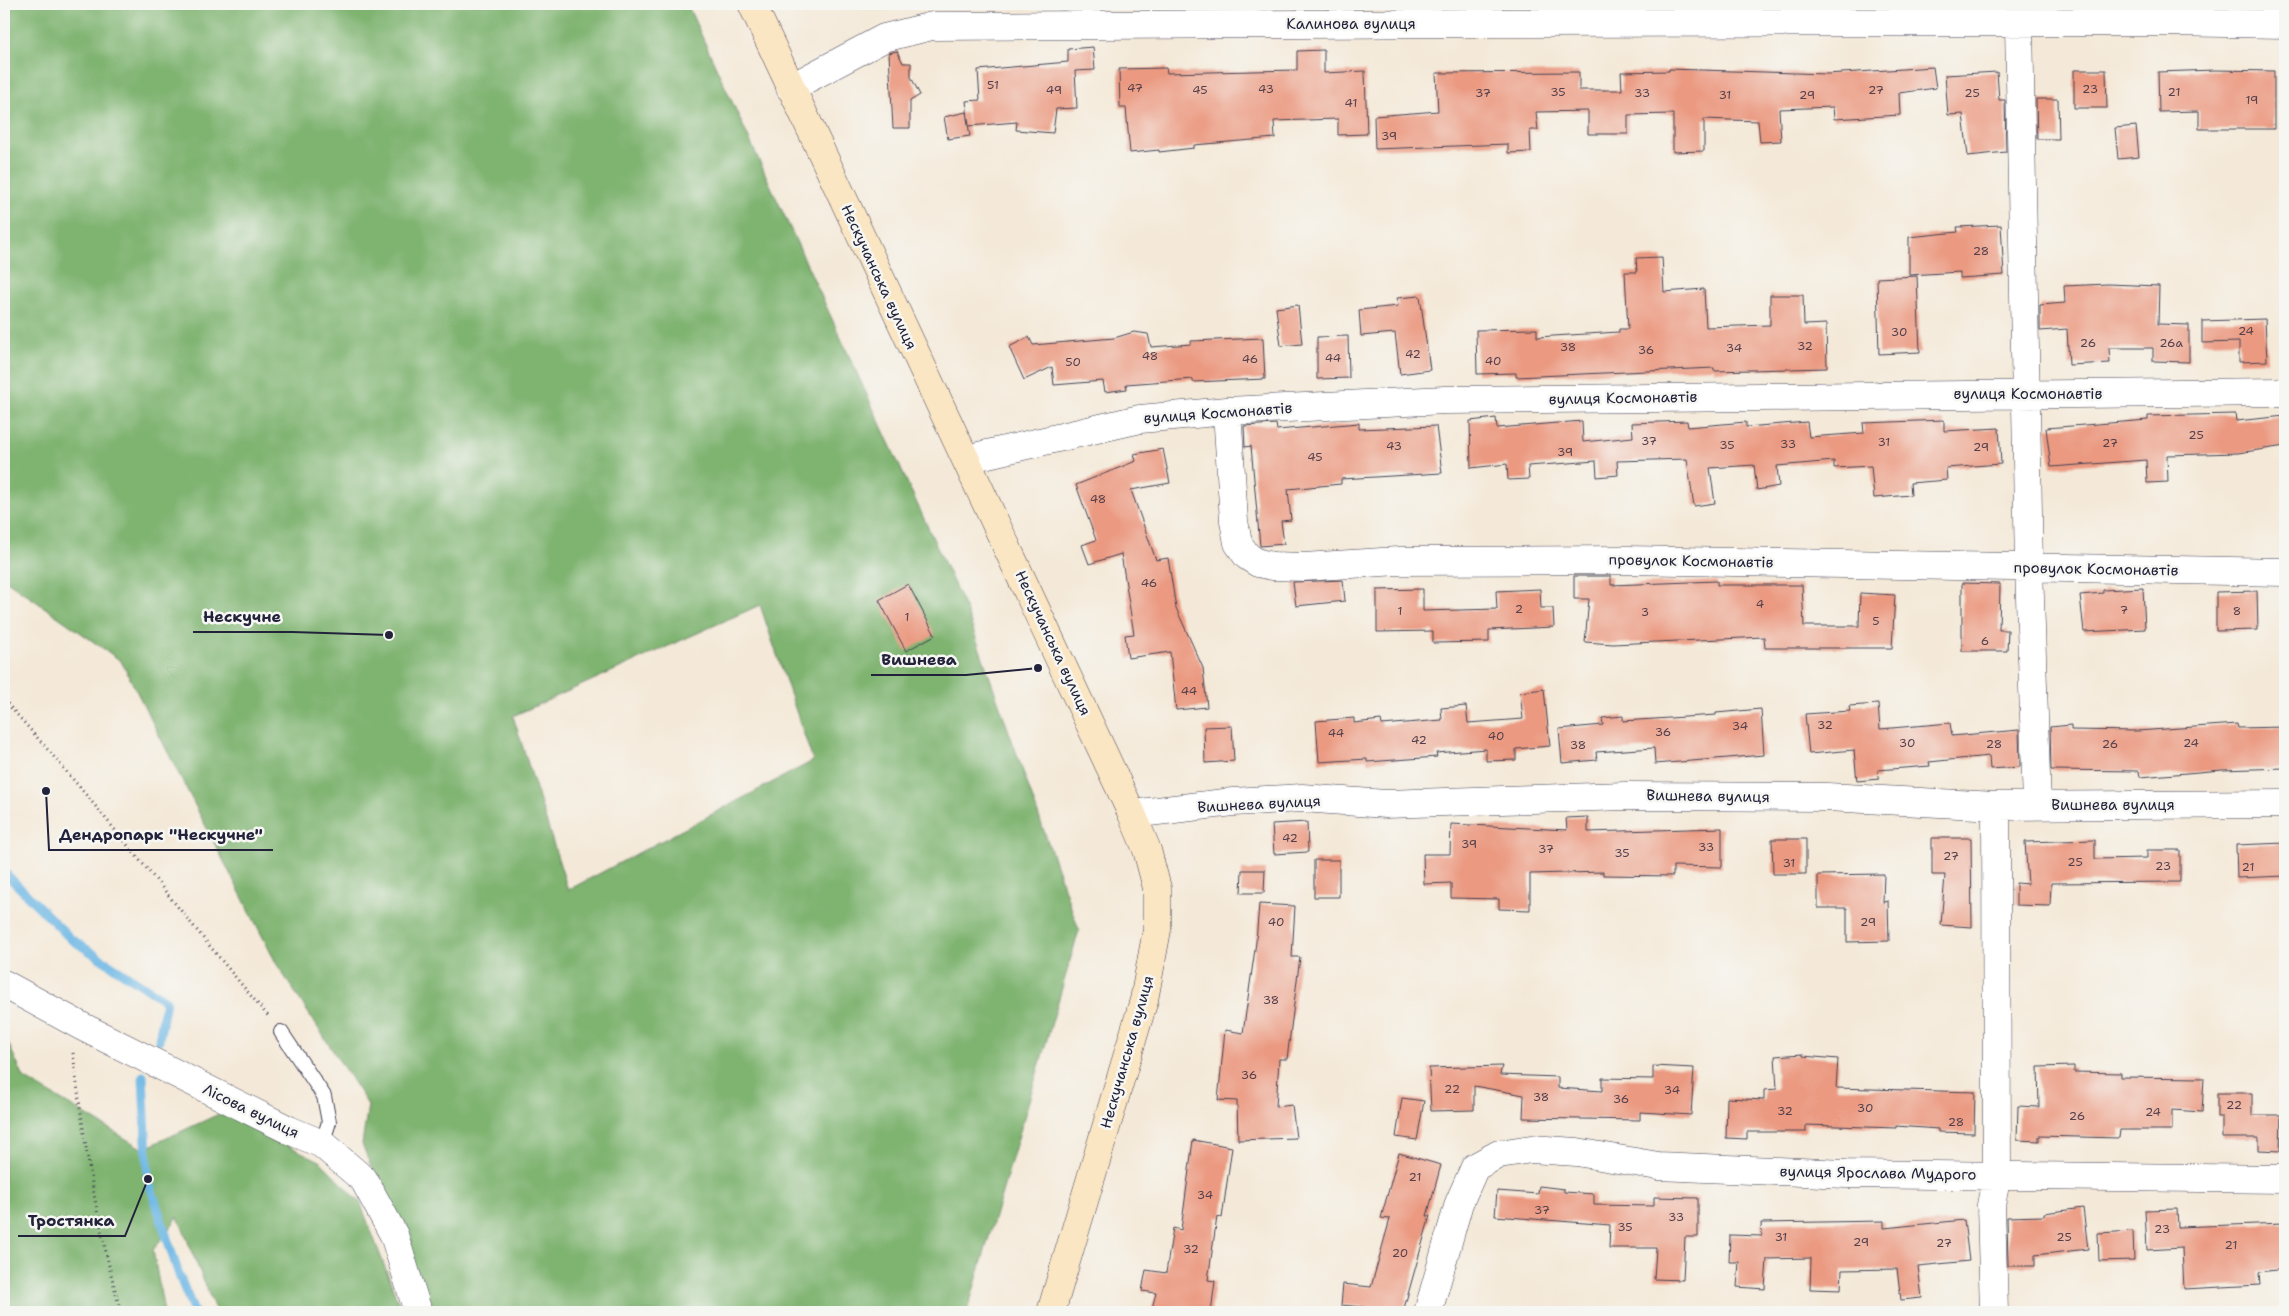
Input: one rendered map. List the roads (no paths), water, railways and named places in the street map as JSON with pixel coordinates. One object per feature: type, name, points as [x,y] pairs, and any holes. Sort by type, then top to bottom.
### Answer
[{"type":"street","name":"Нескучанська вулиця","points":[[752,4],[1132,814],[1147,850],[1157,888],[1157,930],[1144,1000],[1051,1312]]},
{"type":"street","name":"Калинова вулиця","points":[[790,88],[884,38],[932,26],[1458,23],[2285,24]]},
{"type":"street","points":[[2019,23],[2027,394],[2028,568],[2037,805]]},
{"type":"street","name":"вулиця Космонавтів","points":[[966,459],[1140,419],[1227,411],[1445,400],[2285,392]]},
{"type":"street","name":"провулок Космонавтів","points":[[1227,411],[1234,521],[1238,543],[1247,556],[1258,564],[1304,567],[1398,561],[1628,560],[2285,572]]},
{"type":"street","name":"Вишнева вулиця","points":[[1132,814],[1233,802],[1302,798],[1386,804],[1625,796],[1817,797],[1996,806],[2285,804]]},
{"type":"street","points":[[1994,1312],[1991,1205],[1997,1175],[1996,806]]},
{"type":"street","name":"Лісова вулиця","points":[[4,984],[69,1020],[289,1130],[322,1144],[364,1180],[394,1235],[418,1312]]},
{"type":"street","name":"вулиця Ярослава Мудрого","points":[[1428,1312],[1458,1203],[1475,1167],[1499,1154],[1531,1149],[1577,1152],[1658,1166],[1846,1174],[1997,1175],[2105,1179],[2285,1179]]},
{"type":"lane","points":[[281,1032],[324,1096],[329,1122],[322,1144]]},
{"type":"waterway","points":[[4,872],[71,939],[166,1001],[159,1040]]},
{"type":"waterway","points":[[143,1076],[148,1179],[179,1275],[194,1312]]},
{"type":"place","name":"Нескучне","points":[[389,635]]},
{"type":"place","name":"Вишнева","points":[[1038,668]]},
{"type":"place","name":"Дендропарк \"Нескучне\"","points":[[46,791]]},
{"type":"place","name":"Тростянка","points":[[148,1179]]}]
